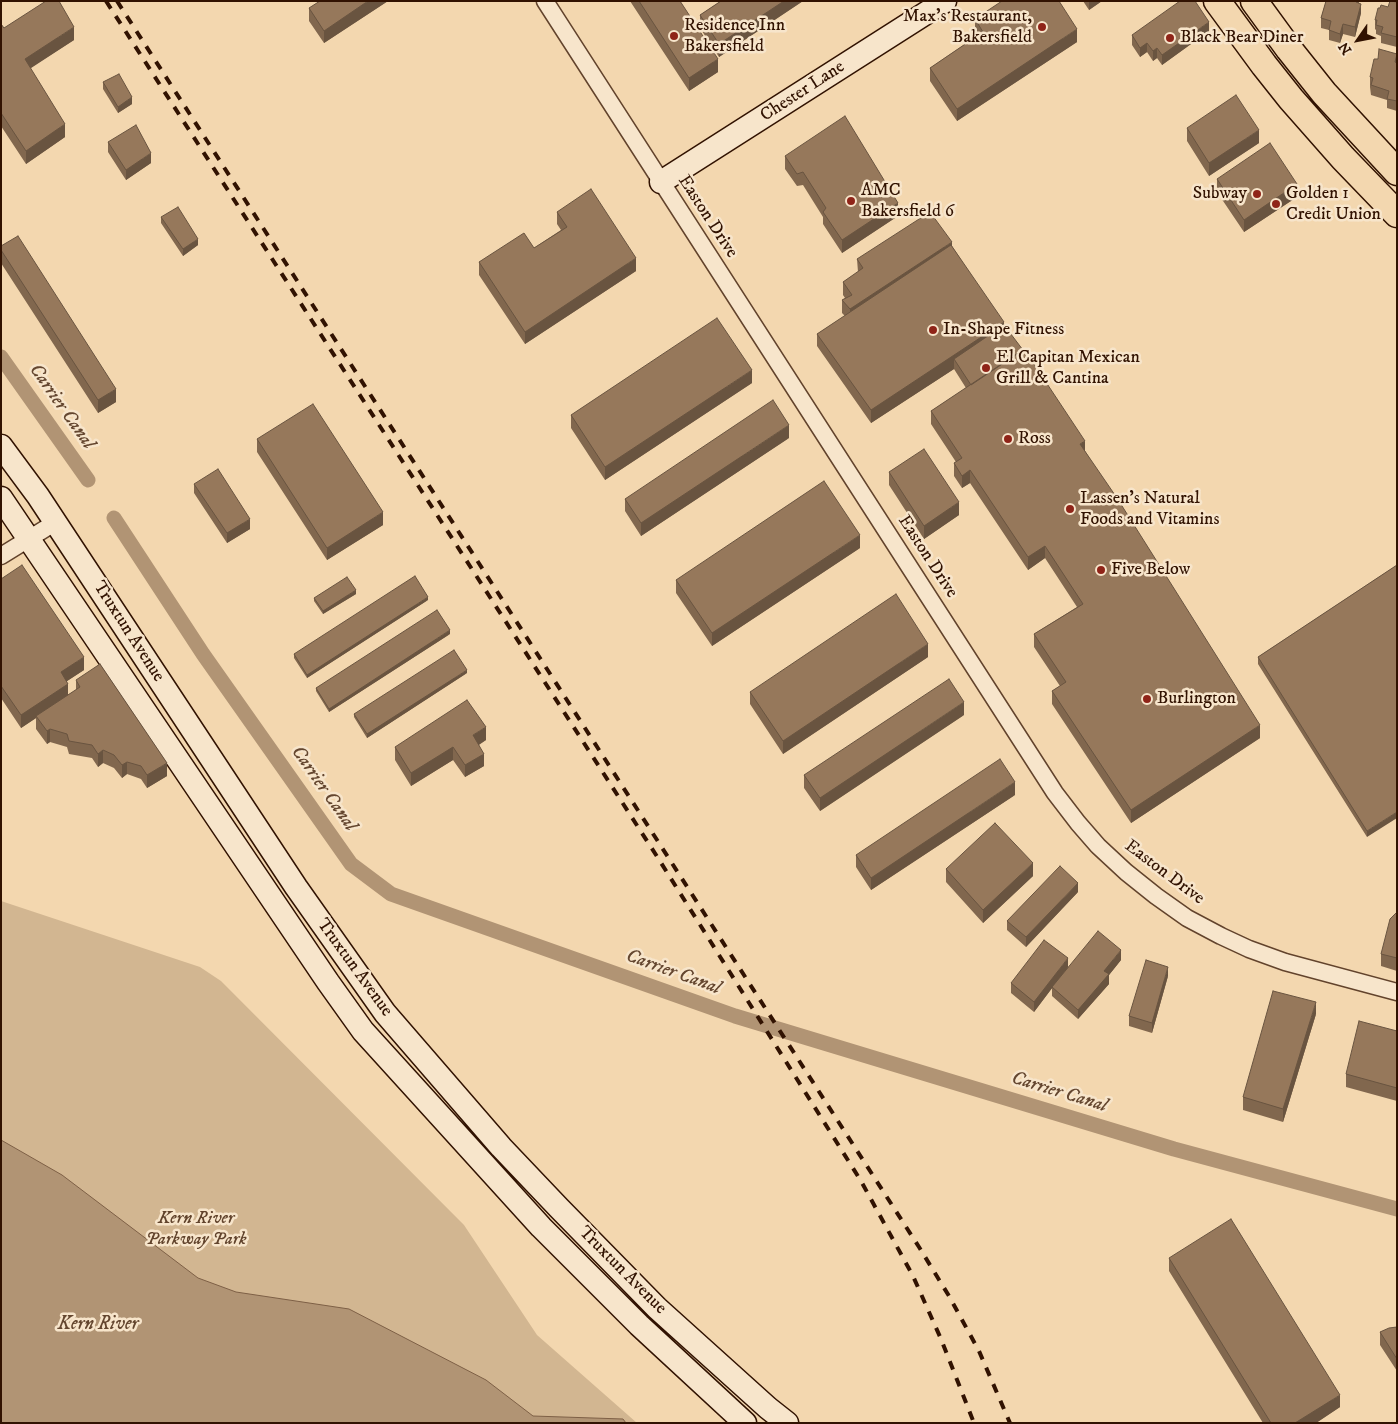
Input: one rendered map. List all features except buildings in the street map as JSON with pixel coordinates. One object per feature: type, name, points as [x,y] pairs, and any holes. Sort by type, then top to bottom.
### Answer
[{"type":"main road","name":"Chester Lane","points":[[661,182],[945,1]]},
{"type":"main road","points":[[1218,1],[1291,99],[1368,185],[1397,214]]},
{"type":"main road","points":[[1254,1],[1324,93],[1397,172]]},
{"type":"main road","points":[[1368,185],[1377,181],[1397,180]]},
{"type":"main road","name":"Truxtun Avenue","points":[[1,446],[56,522],[296,887],[385,1013],[501,1147],[553,1202],[657,1308],[787,1423]]},
{"type":"main road","name":"Truxtun Avenue","points":[[1,498],[363,1031],[541,1227],[639,1325],[745,1423]]},
{"type":"street","name":"Easton Drive","points":[[545,1],[1055,793],[1078,823],[1098,846],[1126,872],[1187,918],[1249,949],[1285,962],[1397,992]]},
{"type":"street","points":[[1,556],[56,522]]},
{"type":"green space","name":"Kern River Parkway Park","points":[[1,901],[200,967],[221,981],[464,1225],[537,1335],[637,1423],[1,1423]]},
{"type":"water","name":"Kern River","points":[[1,1140],[62,1175],[198,1278],[236,1292],[349,1309],[486,1380],[533,1416],[623,1419],[626,1423],[1,1423]]},
{"type":"waterway","name":"Carrier Canal","points":[[1,357],[88,480]]},
{"type":"waterway","name":"Carrier Canal","points":[[114,518],[203,654],[351,864],[391,894],[735,1016],[1174,1149],[1397,1209]]},
{"type":"railway","points":[[106,1],[658,858],[861,1181],[913,1276],[941,1339],[974,1423]]},
{"type":"railway","points":[[117,1],[919,1247],[979,1351],[1010,1423]]},
{"type":"place","name":"Max's Restaurant, Bakersfield","points":[[1042,27]]},
{"type":"place","name":"Residence Inn Bakersfield","points":[[674,36]]},
{"type":"place","name":"Black Bear Diner","points":[[1170,38]]},
{"type":"place","name":"Subway","points":[[1257,194]]},
{"type":"place","name":"AMC Bakersfield 6","points":[[851,201]]},
{"type":"place","name":"Golden 1 Credit Union","points":[[1276,204]]},
{"type":"place","name":"In-Shape Fitness","points":[[933,330]]},
{"type":"place","name":"El Capitan Mexican Grill & Cantina","points":[[986,368]]},
{"type":"place","name":"Ross","points":[[1008,439]]},
{"type":"place","name":"Lassen's Natural Foods and Vitamins","points":[[1070,509]]},
{"type":"place","name":"Five Below","points":[[1101,570]]},
{"type":"place","name":"Burlington","points":[[1147,699]]}]
